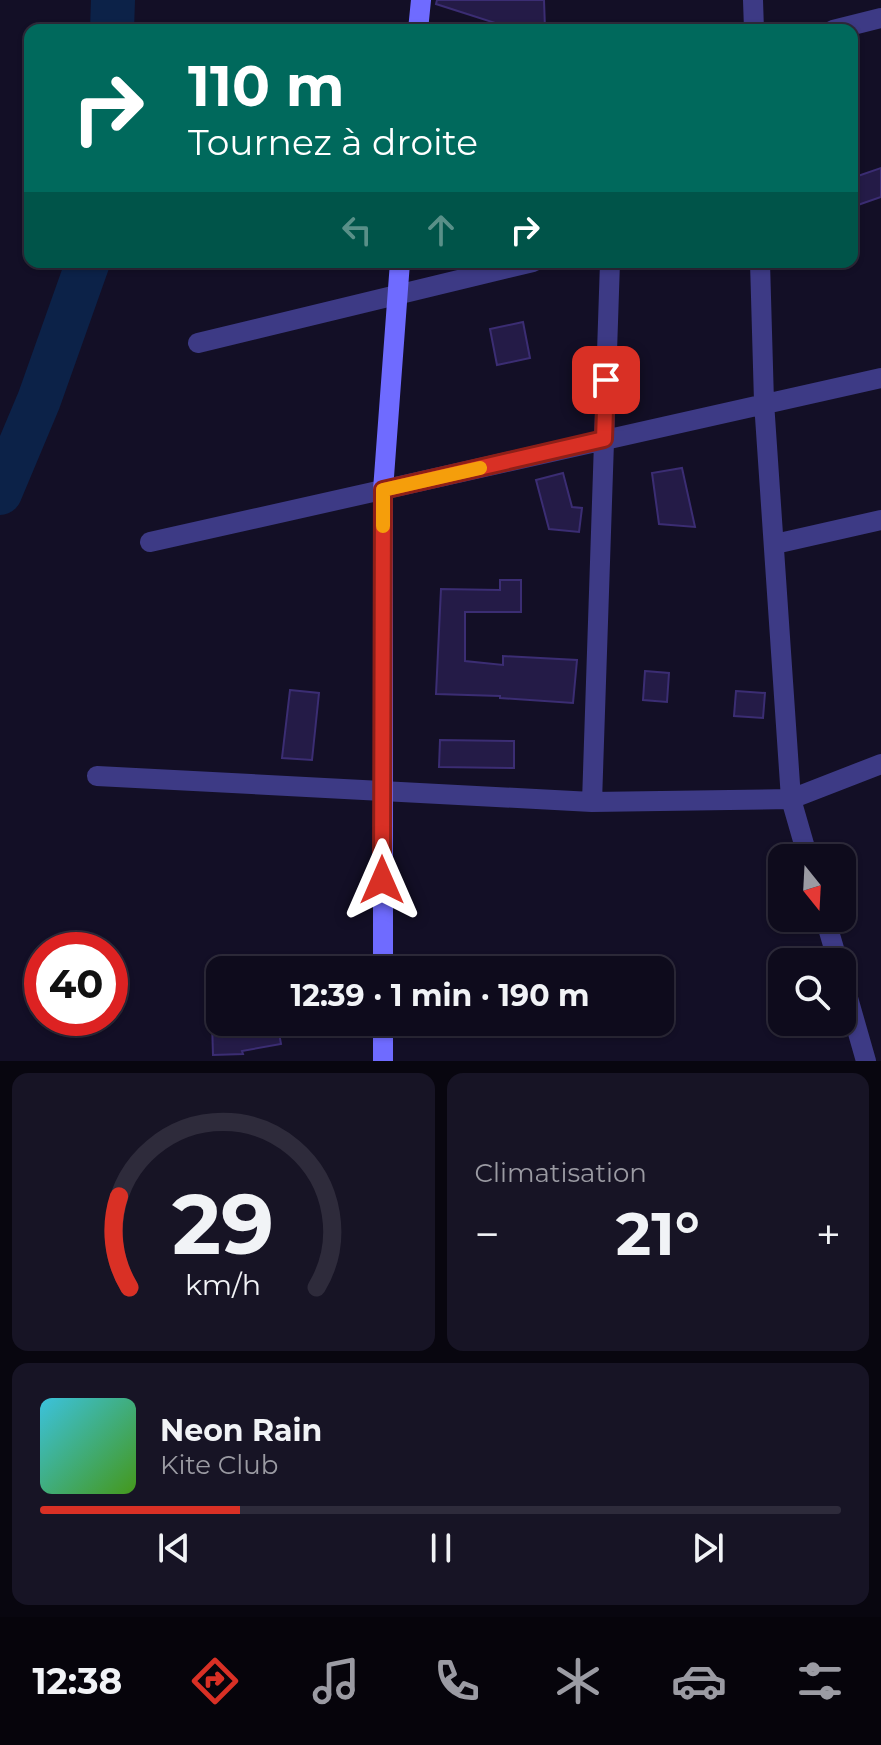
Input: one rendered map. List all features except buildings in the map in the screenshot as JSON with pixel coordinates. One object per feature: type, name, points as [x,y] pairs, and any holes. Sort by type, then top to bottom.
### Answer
[{"type":"street","points":[[419,24],[421,0]]},
{"type":"street","points":[[753,0],[754,24]]},
{"type":"street","points":[[857,24],[881,18]]},
{"type":"street","points":[[383,956],[383,490],[400,268]]},
{"type":"street","points":[[198,343],[508,268]]},
{"type":"street","points":[[592,802],[610,268]]},
{"type":"street","points":[[760,268],[764,402],[791,799],[804,844]]},
{"type":"street","points":[[150,542],[881,378]]},
{"type":"street","points":[[775,544],[881,520]]},
{"type":"street","points":[[97,776],[592,802],[791,799],[881,764]]},
{"type":"street","points":[[856,1026],[866,1061]]},
{"type":"street","points":[[383,1036],[383,1061]]},
{"type":"waterway","points":[[112,24],[113,0]]},
{"type":"waterway","points":[[0,493],[39,400],[86,268]]},
{"type":"slow traffic","points":[[383,526],[383,490],[480,468]]},
{"type":"route","points":[[382,880],[383,490],[604,439],[606,380]]}]
